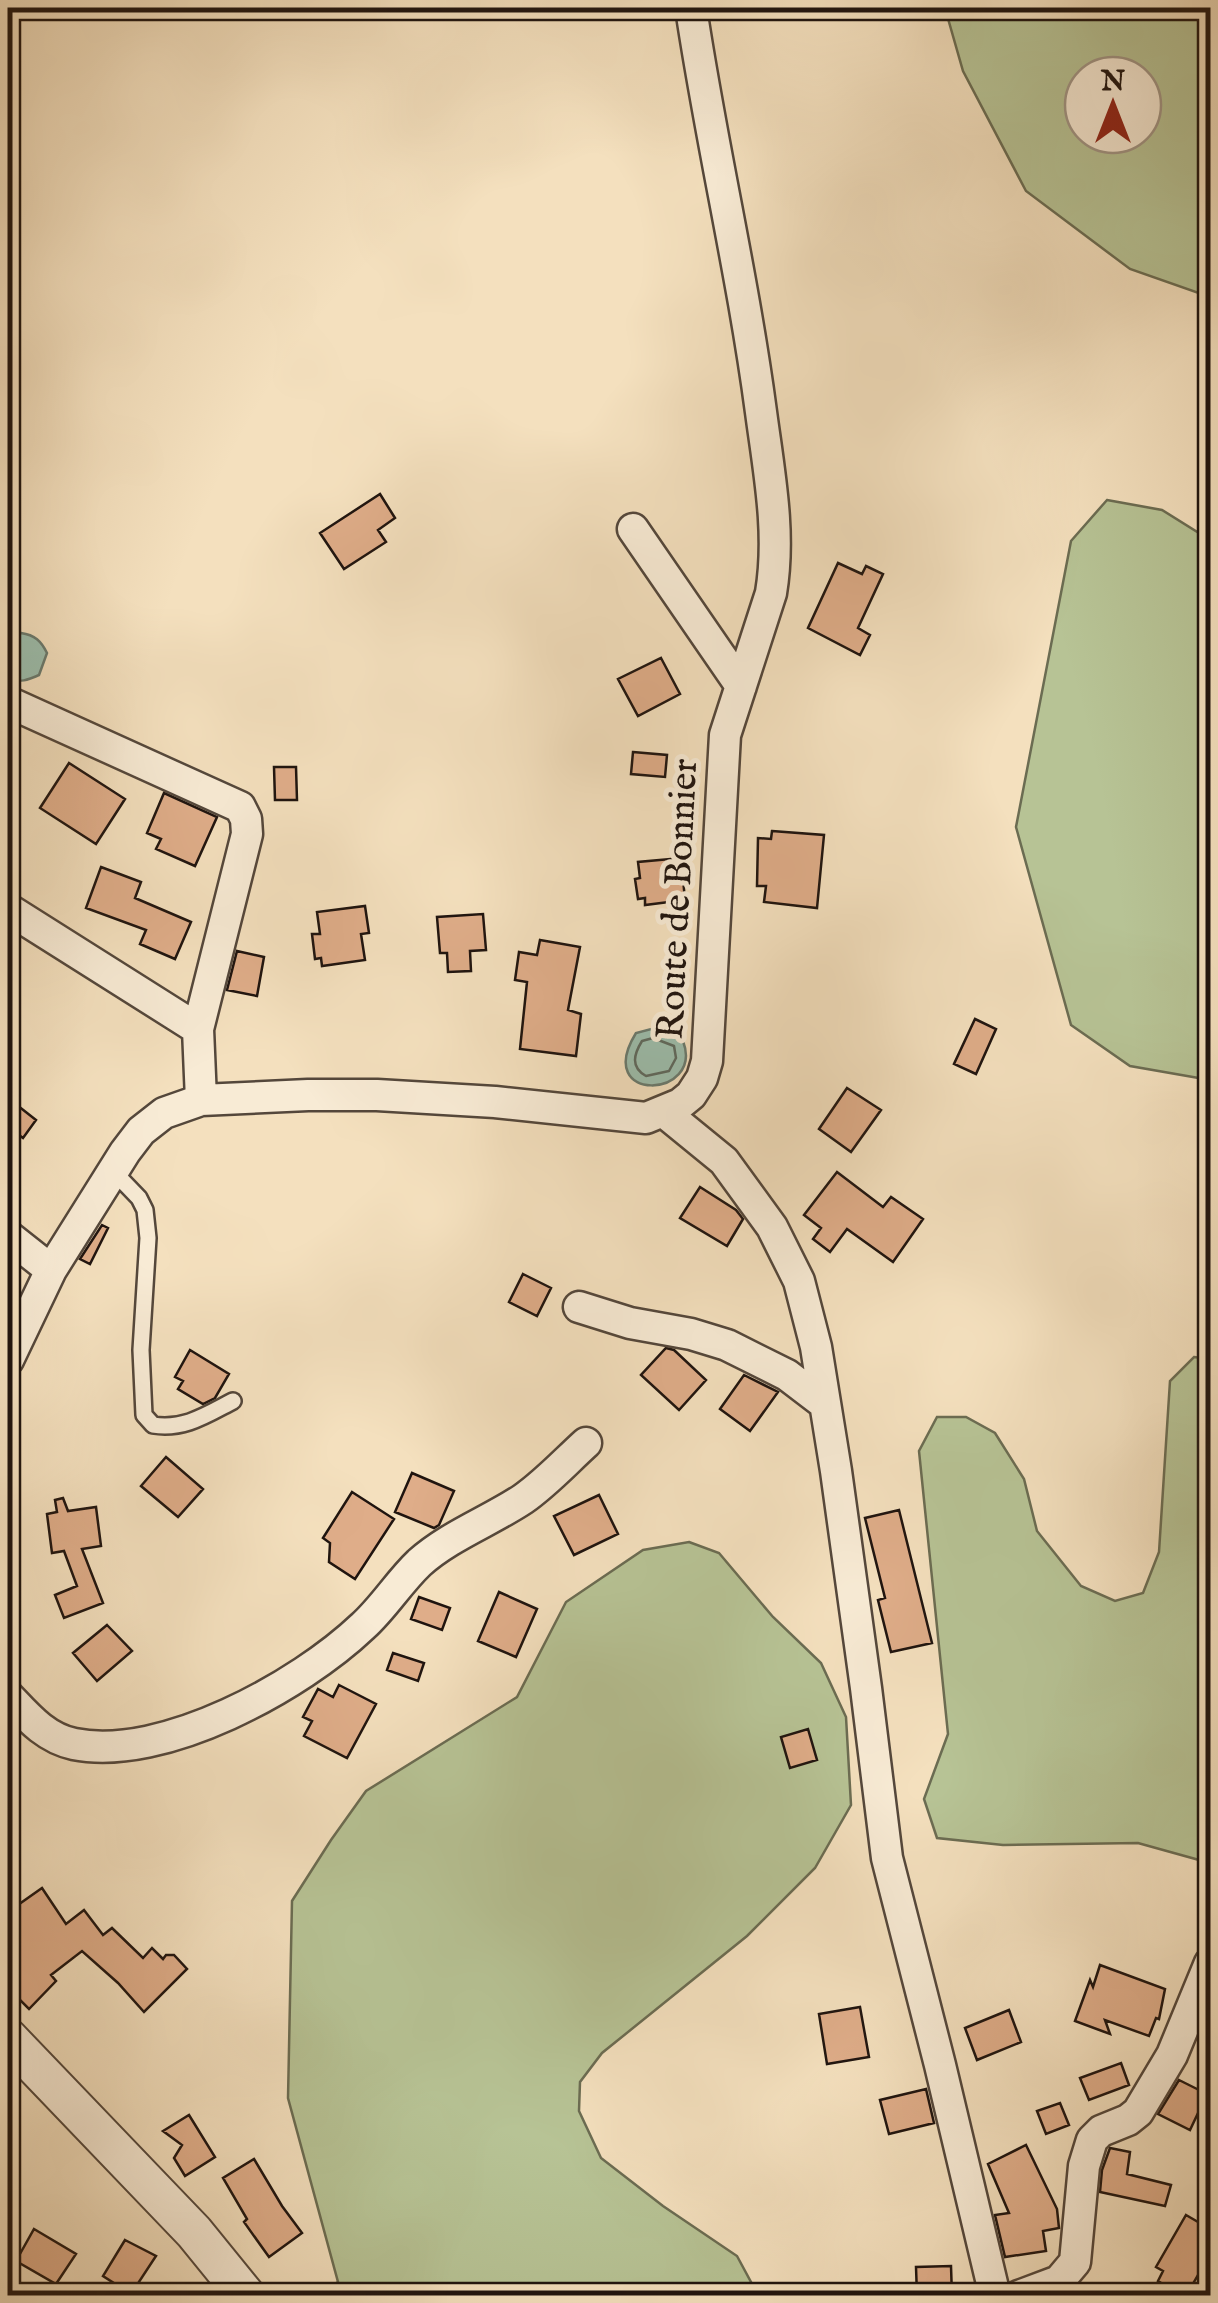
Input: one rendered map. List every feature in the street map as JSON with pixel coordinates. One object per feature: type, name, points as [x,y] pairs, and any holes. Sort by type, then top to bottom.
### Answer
[{"type":"street","name":"Route de Bonnier","points":[[664,1112],[691,1094],[707,1061],[725,735],[775,570],[773,504],[750,328],[691,8]]},
{"type":"street","points":[[634,528],[741,686]]},
{"type":"street","points":[[8,702],[244,812],[247,834],[198,1029],[201,1100]]},
{"type":"street","points":[[8,908],[198,1029]]},
{"type":"street","points":[[8,1360],[50,1270],[141,1132],[164,1113],[201,1100],[376,1095],[495,1102],[627,1117],[646,1118],[664,1112],[724,1161],[784,1247],[816,1348],[887,1858],[995,2296]]},
{"type":"street","points":[[8,1236],[50,1270]]},
{"type":"street","points":[[579,1307],[630,1323],[727,1344],[787,1376],[825,1404]]},
{"type":"street","points":[[8,1696],[44,1732],[73,1744],[120,1746],[183,1732],[238,1710],[320,1663],[364,1626],[420,1562],[540,1487],[586,1443]]},
{"type":"street","points":[[1019,2296],[1059,2281],[1075,2262],[1084,2166],[1092,2140],[1101,2131],[1138,2112],[1172,2054],[1210,1963]]},
{"type":"street","points":[[8,2038],[194,2232],[246,2296]]},
{"type":"lane","points":[[113,1171],[145,1210],[148,1238],[141,1350],[144,1415],[153,1425],[168,1428],[191,1423],[233,1401]]},
{"type":"shaded area","points":[[945,8],[1210,8],[1210,297],[1130,269],[1026,191],[963,71]]},
{"type":"shaded area","points":[[1107,500],[1162,510],[1210,540],[1210,1080],[1130,1066],[1071,1025],[1016,827],[1071,541]]},
{"type":"shaded area","points":[[1194,1357],[1210,1359],[1210,1863],[1138,1843],[1003,1845],[937,1838],[924,1799],[948,1734],[919,1451],[937,1417],[966,1417],[995,1433],[1024,1479],[1037,1531],[1081,1586],[1115,1601],[1143,1593],[1159,1552],[1170,1381]]},
{"type":"shaded area","points":[[689,1542],[719,1553],[773,1617],[821,1663],[846,1717],[851,1805],[815,1868],[747,1936],[602,2053],[580,2082],[579,2111],[601,2158],[737,2256],[758,2295],[315,2295],[338,2282],[288,2098],[292,1901],[366,1791],[517,1697],[566,1602],[643,1550]]},
{"type":"water","points":[[21,633],[37,639],[47,653],[39,675],[16,681],[8,679],[8,637]]},
{"type":"water","points":[[655,1028],[683,1041],[685,1060],[679,1074],[666,1083],[651,1085],[637,1082],[628,1072],[626,1056],[636,1033]]},
{"type":"building","points":[[380,494],[395,518],[378,530],[386,542],[344,569],[320,533]]},
{"type":"building","points":[[838,563],[862,574],[866,566],[883,574],[858,628],[870,635],[860,655],[808,628]]},
{"type":"building","points":[[661,658],[680,694],[638,716],[618,679]]},
{"type":"building","points":[[633,752],[667,755],[665,777],[631,774]]},
{"type":"building","points":[[69,763],[125,799],[96,844],[40,808]]},
{"type":"building","points":[[274,767],[296,767],[297,800],[275,800]]},
{"type":"building","points":[[164,793],[217,817],[195,866],[156,849],[161,839],[147,833]]},
{"type":"building","points":[[772,831],[824,835],[817,908],[764,902],[766,886],[757,886],[758,838],[771,839]]},
{"type":"building","points":[[681,858],[685,900],[645,905],[645,898],[638,899],[638,862]]},
{"type":"building","points":[[101,867],[141,882],[135,898],[191,922],[175,959],[140,944],[146,930],[86,908]]},
{"type":"building","points":[[365,906],[369,933],[361,934],[365,960],[322,966],[321,958],[315,959],[312,934],[320,934],[317,912]]},
{"type":"building","points":[[483,914],[486,950],[470,951],[471,971],[448,972],[447,953],[440,953],[437,917]]},
{"type":"building","points":[[540,940],[580,947],[568,1010],[581,1014],[576,1056],[520,1049],[527,982],[515,980],[519,952],[537,955]]},
{"type":"building","points":[[237,951],[264,957],[257,996],[227,990]]},
{"type":"building","points":[[975,1019],[996,1029],[976,1074],[954,1064]]},
{"type":"building","points":[[847,1088],[881,1110],[851,1152],[819,1129]]},
{"type":"building","points":[[8,1098],[36,1120],[23,1138],[8,1127]]},
{"type":"building","points":[[837,1172],[883,1207],[891,1197],[923,1219],[893,1262],[847,1229],[830,1252],[813,1239],[821,1228],[804,1215]]},
{"type":"building","points":[[700,1187],[736,1210],[743,1219],[727,1246],[680,1218]]},
{"type":"building","points":[[102,1225],[108,1228],[90,1264],[80,1259]]},
{"type":"building","points":[[523,1274],[551,1288],[537,1316],[509,1302]]},
{"type":"building","points":[[666,1348],[674,1350],[706,1380],[679,1410],[641,1375]]},
{"type":"building","points":[[190,1350],[229,1374],[215,1398],[203,1404],[178,1389],[183,1381],[175,1377]]},
{"type":"building","points":[[744,1375],[778,1392],[750,1431],[720,1409]]},
{"type":"building","points":[[166,1457],[203,1489],[178,1517],[141,1486]]},
{"type":"building","points":[[412,1473],[454,1491],[434,1528],[395,1512]]},
{"type":"building","points":[[352,1492],[394,1519],[355,1579],[329,1562],[330,1543],[323,1538]]},
{"type":"building","points":[[599,1495],[618,1534],[574,1555],[554,1516]]},
{"type":"building","points":[[63,1498],[68,1511],[96,1507],[101,1546],[82,1549],[103,1603],[64,1618],[55,1595],[77,1586],[64,1551],[52,1553],[47,1514],[57,1512],[55,1500]]},
{"type":"building","points":[[899,1510],[932,1643],[891,1652],[878,1600],[885,1598],[865,1518]]},
{"type":"building","points":[[499,1592],[537,1609],[516,1657],[478,1641]]},
{"type":"building","points":[[419,1597],[450,1608],[442,1630],[411,1619]]},
{"type":"building","points":[[107,1625],[132,1651],[97,1681],[73,1653]]},
{"type":"building","points":[[393,1653],[424,1663],[418,1681],[387,1670]]},
{"type":"building","points":[[339,1685],[376,1704],[347,1758],[304,1736],[312,1721],[303,1717],[318,1689],[333,1697]]},
{"type":"building","points":[[808,1729],[817,1760],[790,1768],[781,1737]]},
{"type":"building","points":[[42,1888],[66,1924],[84,1910],[103,1935],[112,1928],[143,1958],[152,1948],[163,1959],[174,1955],[187,1969],[144,2012],[82,1951],[51,1975],[56,1981],[29,2009],[8,1988],[8,1912]]},
{"type":"building","points":[[1100,1965],[1165,1989],[1159,2019],[1156,2018],[1149,2036],[1105,2020],[1110,2034],[1075,2021],[1090,1980],[1093,1987]]},
{"type":"building","points":[[860,2007],[869,2057],[827,2064],[819,2014]]},
{"type":"building","points":[[1009,2010],[1021,2042],[977,2060],[965,2028]]},
{"type":"building","points":[[1121,2063],[1129,2085],[1089,2100],[1080,2078]]},
{"type":"building","points":[[1179,2080],[1207,2094],[1190,2130],[1158,2114]]},
{"type":"building","points":[[926,2089],[934,2123],[889,2134],[880,2100]]},
{"type":"building","points":[[1060,2103],[1069,2125],[1046,2134],[1037,2111]]},
{"type":"building","points":[[189,2115],[215,2157],[185,2176],[174,2158],[182,2145],[163,2131]]},
{"type":"building","points":[[1026,2145],[1057,2209],[1059,2228],[1043,2231],[1046,2251],[1005,2257],[995,2215],[1009,2213],[988,2164]]},
{"type":"building","points":[[1110,2148],[1130,2152],[1127,2174],[1171,2185],[1165,2206],[1100,2192]]},
{"type":"building","points":[[254,2159],[302,2233],[269,2257],[244,2222],[247,2219],[223,2178]]},
{"type":"building","points":[[1186,2215],[1210,2229],[1210,2254],[1186,2296],[1182,2296],[1158,2281],[1163,2271],[1156,2267]]},
{"type":"building","points":[[34,2229],[76,2254],[56,2284],[16,2261]]},
{"type":"building","points":[[125,2240],[156,2256],[131,2294],[103,2276]]},
{"type":"building","points":[[951,2266],[952,2296],[917,2296],[916,2267]]}]
